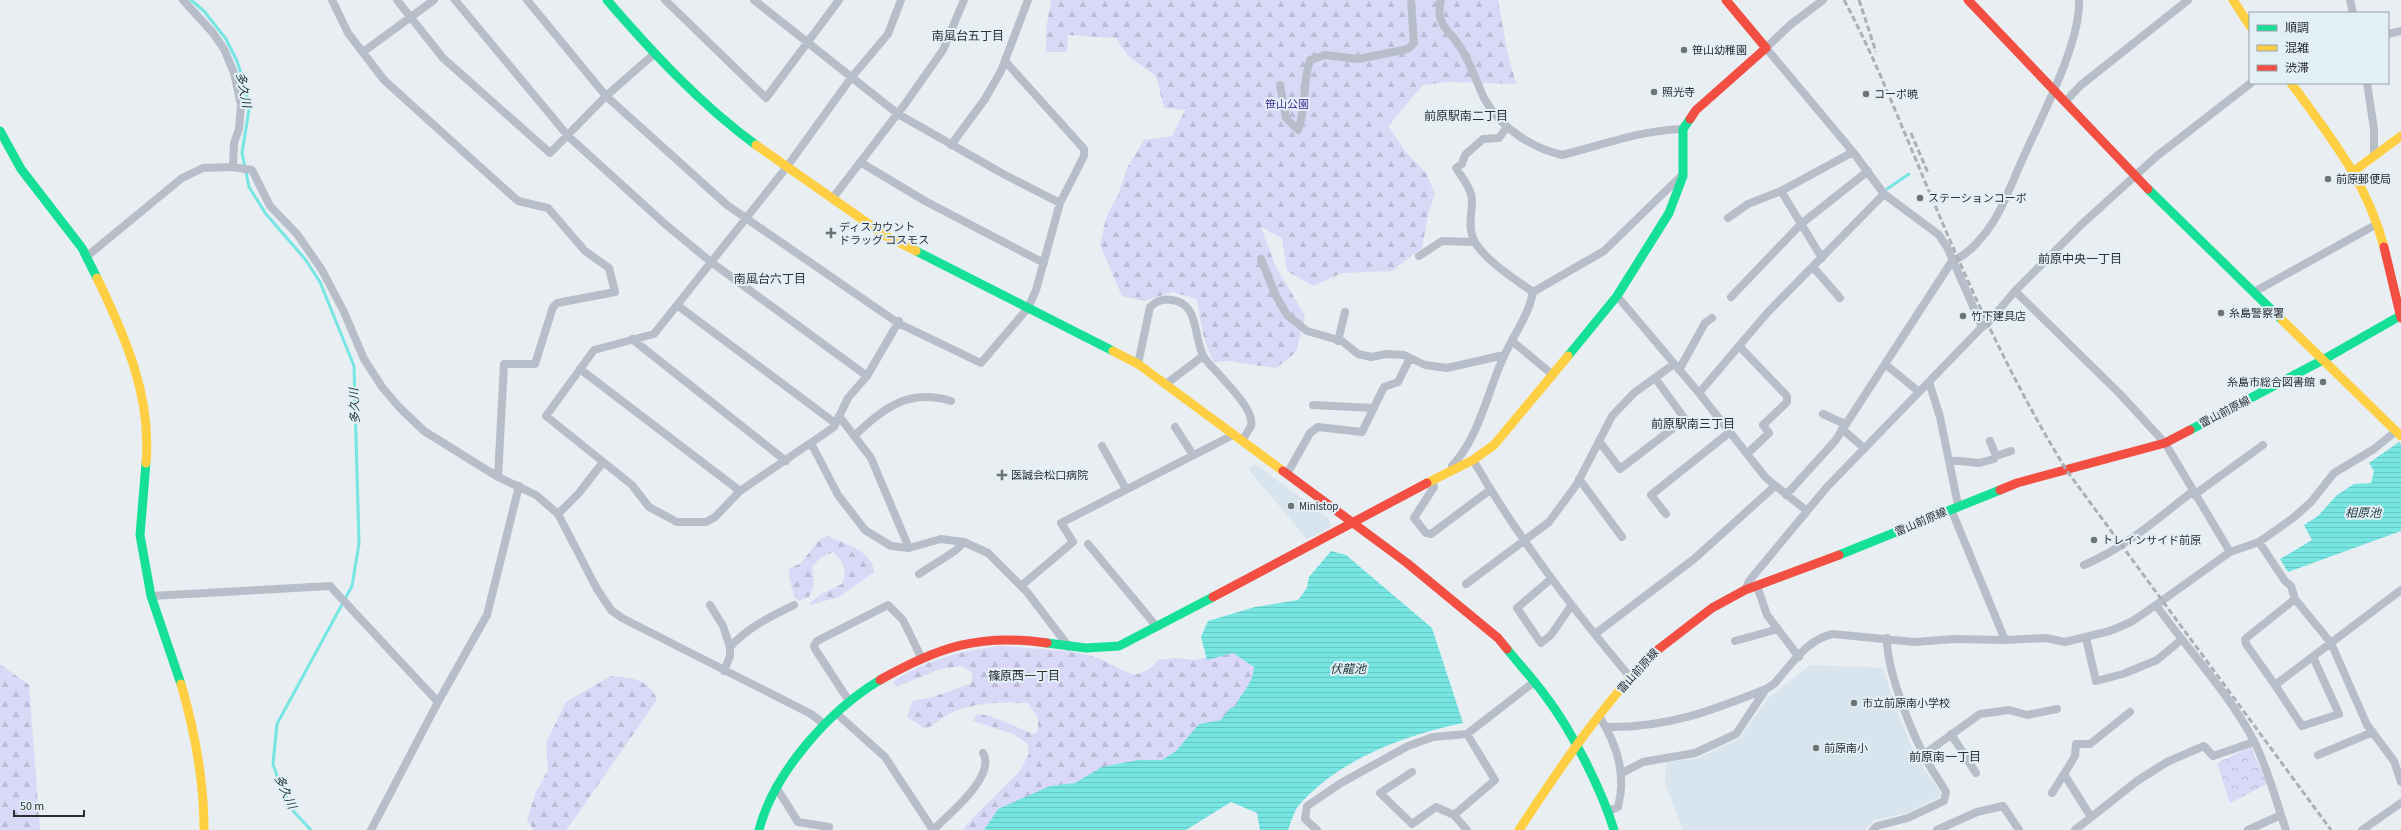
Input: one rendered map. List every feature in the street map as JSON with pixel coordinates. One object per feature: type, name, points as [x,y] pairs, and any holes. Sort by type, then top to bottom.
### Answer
[{"type":"main road","points":[[607,0],[654,54],[738,132],[786,168],[886,236],[1138,364],[1407,563],[1498,638],[1545,695],[1576,746],[1608,811],[1614,830]]},
{"type":"main road","points":[[759,830],[761,817],[776,787],[824,724],[849,701],[938,650],[986,639],[1002,639],[1069,647],[1108,648],[1119,646],[1157,628],[1354,523],[1395,499],[1473,460],[1494,445],[1617,296],[1669,213],[1683,174],[1684,129],[1696,110],[1766,48],[1726,0]]},
{"type":"main road","points":[[1968,0],[2166,207],[2254,292],[2321,361],[2398,434]]},
{"type":"main road","points":[[2233,0],[2249,24]]},
{"type":"main road","points":[[2292,84],[2354,171],[2377,224],[2401,317]]},
{"type":"main road","points":[[0,131],[21,169],[86,257],[132,356],[144,402],[147,455],[140,534],[151,596],[177,669],[195,734],[204,798],[204,830]]},
{"type":"main road","points":[[2354,171],[2401,136]]},
{"type":"main road","name":"雷山前原線","points":[[1518,830],[1576,746],[1630,677],[1657,649],[1712,608],[1745,590],[1866,545],[1955,507],[2018,483],[2165,443],[2401,317]]},
{"type":"street","points":[[183,0],[214,33],[224,49],[234,73],[241,105],[239,130],[234,143],[237,168]]},
{"type":"street","points":[[332,0],[348,33],[384,80],[518,201],[548,208],[585,251],[609,268],[614,292],[557,303],[553,307],[535,364],[504,364],[498,477]]},
{"type":"street","points":[[397,0],[443,58],[550,154],[606,96],[654,54]]},
{"type":"street","points":[[363,52],[434,0]]},
{"type":"street","points":[[455,0],[568,136],[665,224],[711,262],[867,376]]},
{"type":"street","points":[[527,0],[606,96],[727,205],[899,322],[981,363],[1028,308],[1044,263],[1060,203],[1084,156],[1084,149],[1004,61]]},
{"type":"street","points":[[665,0],[766,98],[808,44],[838,0]]},
{"type":"street","points":[[754,0],[898,114],[1005,176],[1060,203]]},
{"type":"street","points":[[899,322],[867,376],[848,398],[837,420],[811,443],[740,491],[715,517],[706,522],[677,522],[649,508],[632,485],[546,416],[594,350],[654,334],[786,168],[852,78],[888,34],[901,0]]},
{"type":"street","points":[[832,199],[898,114],[943,50],[964,0]]},
{"type":"street","points":[[951,145],[985,99],[1004,61],[1028,0]]},
{"type":"street","points":[[1280,85],[1286,118],[1298,130],[1304,110],[1305,75],[1310,60],[1325,55],[1358,59],[1408,49],[1414,43],[1411,0]]},
{"type":"street","points":[[1441,0],[1438,12],[1442,23],[1462,49],[1485,100],[1507,127],[1532,144],[1550,153],[1562,155],[1638,134],[1658,130],[1684,129]]},
{"type":"street","points":[[1823,0],[1790,25],[1766,48],[1853,152],[1884,194],[1939,235],[1947,247],[1982,327]]},
{"type":"street","points":[[1786,495],[1835,441],[1952,261],[1967,254],[1994,220],[2054,91],[2071,42],[2079,0]]},
{"type":"street","points":[[2065,102],[2081,85],[2188,0]]},
{"type":"street","points":[[2350,0],[2353,12]]},
{"type":"street","points":[[2389,34],[2401,31]]},
{"type":"street","points":[[1745,590],[1749,581],[1806,511],[1918,391],[1929,382],[1982,327],[1987,324],[2014,291],[2082,224],[2157,156],[2250,84]]},
{"type":"street","points":[[2367,84],[2374,129],[2374,155]]},
{"type":"street","points":[[1507,127],[1499,138],[1483,139],[1465,156],[1462,164],[1456,168],[1468,186],[1472,200],[1470,224],[1475,242],[1482,252],[1532,292]]},
{"type":"street","points":[[1728,218],[1748,204],[1781,191],[1853,152]]},
{"type":"street","points":[[860,162],[925,201],[1044,263]]},
{"type":"street","points":[[86,257],[182,178],[204,168],[237,168],[252,170],[270,206],[297,234],[322,270],[344,312],[364,359],[382,387],[399,407],[424,431],[498,477],[519,486],[545,502],[558,514],[597,589],[611,610],[622,618],[811,714],[824,724]]},
{"type":"street","points":[[1731,297],[1801,224],[1868,172]]},
{"type":"street","points":[[1532,292],[1604,251],[1683,174]]},
{"type":"street","points":[[1781,191],[1822,258]]},
{"type":"street","points":[[1699,393],[1768,312],[1884,194]]},
{"type":"street","points":[[2254,292],[2377,224]]},
{"type":"street","points":[[1419,256],[1442,241],[1475,242]]},
{"type":"street","points":[[1261,259],[1276,296],[1287,315],[1307,331],[1338,341],[1358,354],[1371,357],[1398,354],[1410,358],[1425,366],[1447,368],[1504,355]]},
{"type":"street","points":[[1813,266],[1840,298]]},
{"type":"street","points":[[2014,291],[2120,394],[2165,443],[2193,493],[2230,552]]},
{"type":"street","points":[[1454,470],[1452,466],[1462,454],[1472,437],[1504,355],[1531,303],[1532,292]]},
{"type":"street","points":[[1617,296],[1699,393],[1766,478],[1806,511]]},
{"type":"street","points":[[1138,364],[1150,307],[1157,301],[1166,299],[1178,301],[1188,308],[1193,318],[1203,356],[1250,412],[1252,426],[1242,441]]},
{"type":"street","points":[[677,305],[837,420],[854,436],[871,458],[909,548]]},
{"type":"street","points":[[1338,341],[1345,312]]},
{"type":"street","points":[[1466,584],[1549,522],[1579,479],[1612,416],[1634,393],[1655,378],[1677,367],[1705,322],[1712,318]]},
{"type":"street","points":[[632,339],[786,461]]},
{"type":"street","points":[[1512,341],[1553,375]]},
{"type":"street","points":[[1739,346],[1787,396],[1787,402],[1763,425],[1769,433],[1747,454]]},
{"type":"street","points":[[1166,384],[1203,356]]},
{"type":"street","points":[[1287,474],[1310,433],[1318,427],[1362,432],[1384,387],[1398,382],[1410,358]]},
{"type":"street","points":[[1885,364],[1918,391]]},
{"type":"street","points":[[580,369],[740,491]]},
{"type":"street","points":[[1599,440],[1620,469],[1685,419],[1655,378]]},
{"type":"street","points":[[1929,382],[1940,417],[1949,460],[1955,507],[2005,640]]},
{"type":"street","points":[[854,436],[873,419],[896,403],[925,396],[951,401]]},
{"type":"street","points":[[1313,405],[1374,408]]},
{"type":"street","points":[[1823,414],[1844,427],[1864,448]]},
{"type":"street","points":[[1175,427],[1193,455]]},
{"type":"street","points":[[1666,514],[1651,495],[1730,432]]},
{"type":"street","points":[[1622,773],[1643,762],[1695,753],[1736,734],[1766,689],[1811,642],[1822,636],[1833,634],[1887,638],[1914,642],[1955,639],[2005,640],[2046,638],[2065,642],[2086,638],[2122,626],[2156,605],[2230,552],[2259,542],[2293,518],[2311,502],[2334,473],[2398,434]]},
{"type":"street","points":[[1021,586],[1073,542],[1061,523],[1234,435]]},
{"type":"street","points":[[1990,441],[1996,456]]},
{"type":"street","points":[[811,443],[838,495],[865,530],[891,546],[909,548],[941,539],[964,542],[988,553],[1021,586],[1069,647]]},
{"type":"street","points":[[2084,565],[2106,556],[2263,444]]},
{"type":"street","points":[[1102,446],[1126,490]]},
{"type":"street","points":[[1949,460],[1980,463],[1994,459],[1996,456],[2011,450]]},
{"type":"street","points":[[1473,460],[1490,490],[1551,579],[1571,606],[1630,677]]},
{"type":"street","points":[[558,514],[579,493],[603,462]]},
{"type":"street","points":[[1579,479],[1622,537]]},
{"type":"street","points":[[1432,481],[1434,487],[1414,518],[1426,533],[1431,534],[1490,490]]},
{"type":"street","points":[[371,830],[438,702],[488,615],[519,486]]},
{"type":"street","points":[[1594,634],[1694,559],[1775,486]]},
{"type":"street","points":[[919,574],[955,551],[964,542]]},
{"type":"street","points":[[2259,542],[2285,581],[2291,586],[2295,599],[2331,644],[2367,725],[2394,761],[2401,782]]},
{"type":"street","points":[[1088,544],[1157,628]]},
{"type":"street","points":[[1551,579],[1517,608],[1541,643],[1551,636],[1571,606]]},
{"type":"street","points":[[151,596],[330,586],[341,595],[438,702]]},
{"type":"street","points":[[1757,586],[1767,615],[1799,656]]},
{"type":"street","points":[[2275,685],[2401,590]]},
{"type":"street","points":[[2295,599],[2245,639],[2246,644],[2302,726],[2339,714],[2313,657]]},
{"type":"street","points":[[710,605],[723,626],[730,647],[730,656],[724,671]]},
{"type":"street","points":[[730,647],[749,629],[794,605]]},
{"type":"street","points":[[849,701],[815,649],[814,646],[817,641],[888,605],[903,620],[922,659]]},
{"type":"street","points":[[2156,605],[2181,640],[2210,676],[2254,742],[2266,770],[2286,830]]},
{"type":"street","points":[[1735,640],[1778,630]]},
{"type":"street","points":[[1873,830],[1877,826],[1908,818],[1944,801],[1946,792],[1923,755],[1896,681],[1887,646],[1887,638]]},
{"type":"street","points":[[2086,638],[2096,681],[2123,674],[2157,660],[2181,640]]},
{"type":"street","points":[[1317,830],[1306,819],[1307,806],[1341,783],[1414,744],[1433,737],[1467,734],[1534,682]]},
{"type":"street","points":[[1606,727],[1638,728],[1687,718],[1766,689]]},
{"type":"street","points":[[1923,755],[1980,714],[2009,710],[2027,715],[2057,709]]},
{"type":"street","points":[[2052,793],[2075,756],[2076,744],[2090,744],[2130,712]]},
{"type":"street","points":[[836,713],[885,757],[933,830],[978,784],[986,770],[986,757],[983,753]]},
{"type":"street","points":[[1600,716],[1606,727],[1622,773],[1622,792],[1618,807],[1608,811]]},
{"type":"street","points":[[2318,754],[2373,732]]},
{"type":"street","points":[[1454,815],[1495,780],[1467,734]]},
{"type":"street","points":[[1951,734],[1976,773]]},
{"type":"street","points":[[2075,830],[2137,781],[2167,762],[2204,746],[2213,756],[2254,742]]},
{"type":"street","points":[[1412,772],[1380,793],[1412,824],[1436,807],[1454,815],[1467,830]]},
{"type":"street","points":[[2064,774],[2091,818]]},
{"type":"street","points":[[776,787],[798,822],[829,827]]},
{"type":"street","points":[[2362,830],[2401,803]]},
{"type":"street","points":[[1937,830],[1977,812],[2004,806],[2019,830]]},
{"type":"street","points":[[2248,830],[2281,815]]},
{"type":"shaded area","points":[[1255,464],[1328,518],[1331,527],[1307,539],[1248,469]]},
{"type":"shaded area","name":"前原南小","points":[[1810,665],[1883,668],[1897,711],[1916,757],[1940,792],[1939,797],[1907,813],[1874,820],[1865,830],[1683,830],[1665,784],[1666,762],[1696,759],[1739,739],[1769,697]]},
{"type":"green space","name":"笹山公園","points":[[1051,0],[1498,0],[1507,50],[1516,84],[1448,82],[1423,85],[1388,126],[1405,151],[1426,173],[1435,194],[1428,215],[1422,248],[1392,271],[1342,273],[1313,286],[1287,271],[1282,238],[1261,227],[1275,265],[1305,316],[1296,352],[1276,368],[1228,361],[1214,362],[1205,339],[1197,299],[1172,292],[1144,301],[1122,296],[1100,245],[1106,218],[1118,195],[1127,168],[1144,140],[1172,136],[1185,110],[1164,108],[1156,76],[1128,56],[1116,38],[1068,35],[1067,52],[1046,52],[1046,30]]},
{"type":"green space","points":[[827,536],[849,545],[863,553],[869,558],[874,572],[839,597],[810,605],[809,604],[821,594],[842,584],[845,570],[840,559],[833,552],[820,558],[812,567],[814,584],[809,597],[799,601],[794,597],[789,577],[789,569],[801,563],[819,540]]},
{"type":"green space","points":[[1003,646],[1065,651],[1088,655],[1103,660],[1135,675],[1150,669],[1158,660],[1176,658],[1196,660],[1232,650],[1256,666],[1258,679],[1235,713],[1166,764],[986,830],[963,830],[969,822],[1019,772],[1029,754],[1027,743],[1013,734],[973,721],[977,714],[990,716],[1034,734],[1038,731],[1038,718],[1028,703],[988,704],[958,710],[926,729],[907,717],[912,701],[933,697],[972,683],[972,672],[961,666],[940,669],[896,687],[893,682],[919,667],[946,657],[974,650]]},
{"type":"green space","points":[[0,664],[29,685],[40,830],[0,830]]},
{"type":"green space","points":[[611,676],[626,677],[644,683],[649,687],[657,699],[566,830],[534,830],[527,820],[536,792],[548,770],[546,743],[566,702]]},
{"type":"green space","points":[[2251,747],[2267,784],[2230,803],[2217,763]]},
{"type":"water","name":"相原池","points":[[2399,442],[2401,444],[2401,531],[2288,572],[2280,559],[2312,540],[2304,525],[2318,516],[2337,495],[2354,484],[2371,483],[2374,471],[2369,463]]},
{"type":"water","name":"伏龍池","points":[[1331,551],[1346,555],[1432,628],[1463,723],[1440,728],[1396,742],[1374,751],[1334,774],[1297,807],[1288,830],[1260,830],[1257,813],[1231,802],[1186,830],[984,830],[998,809],[1050,786],[1075,783],[1102,767],[1138,760],[1162,760],[1176,751],[1199,724],[1221,720],[1230,708],[1235,707],[1249,684],[1254,667],[1233,653],[1207,660],[1201,637],[1208,621],[1255,607],[1298,600],[1307,588],[1309,577]]},
{"type":"waterway","name":"多久川","points":[[191,0],[204,11],[226,39],[237,61],[245,86],[249,110],[242,153],[249,187],[266,214],[305,259],[320,282],[354,366],[359,544],[352,586],[277,724],[273,764],[281,787],[294,812],[311,830]]},
{"type":"waterway","points":[[1887,189],[1909,174]]},
{"type":"railway","points":[[1844,0],[1879,73],[1964,272],[2002,353],[2044,432],[2067,471],[2331,830]]},
{"type":"railway","points":[[1859,0],[1876,52]]},
{"type":"railway","points":[[1911,133],[1928,173]]},
{"type":"traffic: fast","points":[[607,0],[677,77],[715,112],[756,145]]},
{"type":"traffic: fast","points":[[1568,356],[1617,296],[1669,213],[1683,176],[1683,129],[1690,119]]},
{"type":"traffic: fast","points":[[0,131],[21,169],[82,248],[97,278]]},
{"type":"traffic: fast","points":[[2148,189],[2282,320]]},
{"type":"traffic: fast","points":[[916,251],[1113,351]]},
{"type":"traffic: fast","points":[[2190,430],[2321,361],[2400,316]]},
{"type":"traffic: fast","points":[[146,463],[140,535],[151,596],[181,684]]},
{"type":"traffic: fast","points":[[1839,555],[2000,490]]},
{"type":"traffic: fast","points":[[1047,643],[1086,648],[1119,646],[1213,597]]},
{"type":"traffic: fast","points":[[1507,649],[1544,694],[1575,741],[1601,796],[1614,830]]},
{"type":"traffic: fast","points":[[759,830],[766,808],[777,786],[806,744],[842,708],[880,680]]},
{"type":"traffic: slow","points":[[2233,0],[2249,24]]},
{"type":"traffic: slow","points":[[2292,84],[2346,160],[2368,201],[2377,223],[2384,247]]},
{"type":"traffic: slow","points":[[2354,171],[2401,136]]},
{"type":"traffic: slow","points":[[756,145],[886,236],[916,251]]},
{"type":"traffic: slow","points":[[97,278],[126,345],[141,391],[147,438],[146,463]]},
{"type":"traffic: slow","points":[[2282,320],[2401,436]]},
{"type":"traffic: slow","points":[[1113,351],[1138,364],[1283,471]]},
{"type":"traffic: slow","points":[[1427,483],[1473,460],[1494,445],[1568,356]]},
{"type":"traffic: slow","points":[[1519,830],[1549,784],[1597,718],[1614,696],[1651,655]]},
{"type":"traffic: slow","points":[[181,684],[198,756],[204,811],[204,830]]},
{"type":"traffic: jam","points":[[1690,119],[1696,110],[1766,48],[1726,0]]},
{"type":"traffic: jam","points":[[1968,0],[2148,189]]},
{"type":"traffic: jam","points":[[2384,247],[2401,318]]},
{"type":"traffic: jam","points":[[2000,490],[2017,483],[2165,443],[2190,430]]},
{"type":"traffic: jam","points":[[1283,471],[1407,563],[1498,638],[1507,649]]},
{"type":"traffic: jam","points":[[1213,597],[1427,483]]},
{"type":"traffic: jam","points":[[1651,655],[1712,608],[1745,590],[1839,555]]},
{"type":"traffic: jam","points":[[880,680],[921,659],[960,645],[1001,640],[1023,640],[1047,643]]},
{"type":"place","name":"笹山幼稚園","points":[[1684,50]]},
{"type":"place","name":"照光寺","points":[[1654,92]]},
{"type":"place","name":"コーポ暁","points":[[1866,94]]},
{"type":"place","name":"前原郵便局","points":[[2328,179]]},
{"type":"place","name":"ステーションコーポ","points":[[1920,198]]},
{"type":"place","name":"ディスカウント ドラッグ コスモス","points":[[831,233]]},
{"type":"place","name":"糸島警察署","points":[[2221,313]]},
{"type":"place","name":"竹下建具店","points":[[1963,316]]},
{"type":"place","name":"糸島市総合図書館","points":[[2323,382]]},
{"type":"place","name":"医誠会松口病院","points":[[1002,475]]},
{"type":"place","name":"Ministop","points":[[1291,506]]},
{"type":"place","name":"トレインサイド前原","points":[[2094,540]]},
{"type":"place","name":"市立前原南小学校","points":[[1854,703]]},
{"type":"place","name":"前原南小","points":[[1816,748]]},
{"type":"district","name":"南風台五丁目","points":[[968,36]]},
{"type":"district","name":"前原駅南二丁目","points":[[1466,116]]},
{"type":"district","name":"前原中央一丁目","points":[[2080,259]]},
{"type":"district","name":"南風台六丁目","points":[[770,279]]},
{"type":"district","name":"前原駅南三丁目","points":[[1693,424]]},
{"type":"district","name":"篠原西一丁目","points":[[1024,676]]},
{"type":"district","name":"前原南一丁目","points":[[1945,757]]}]
